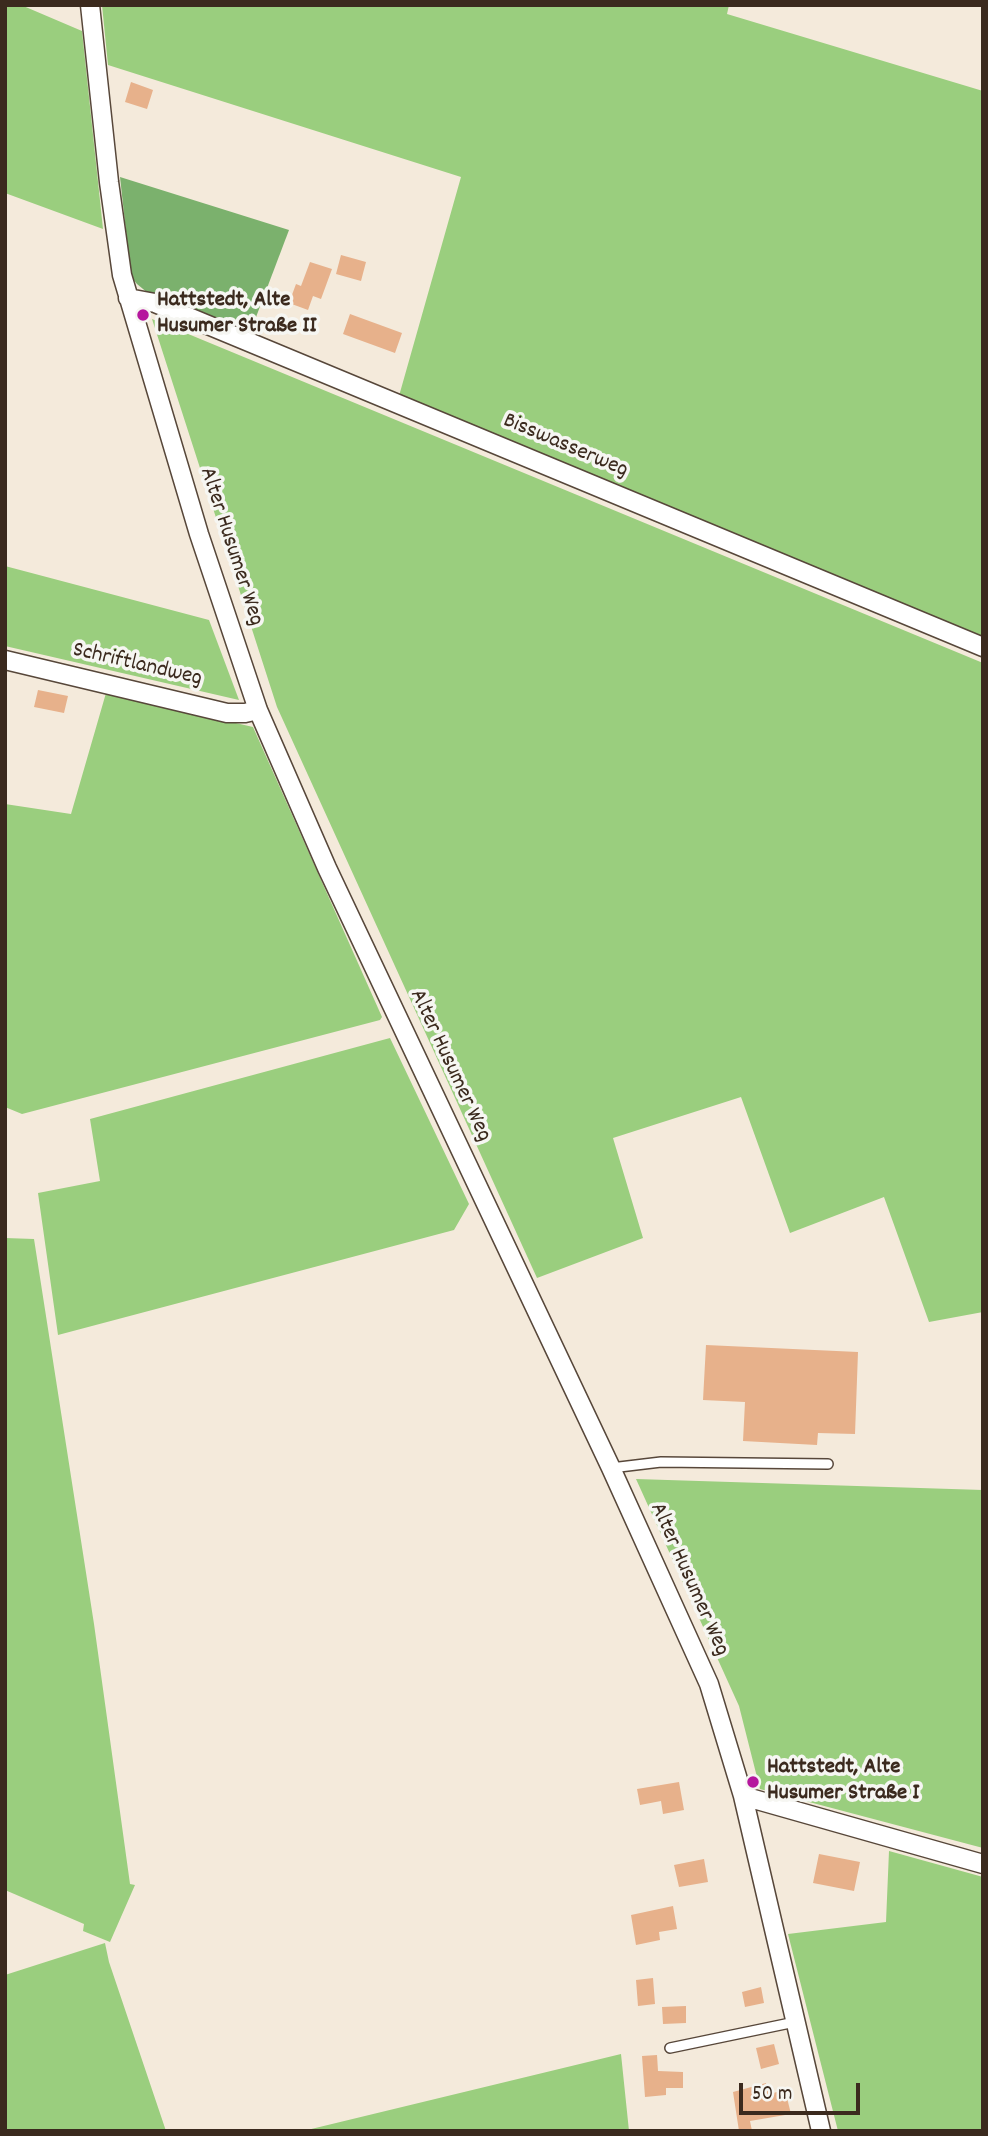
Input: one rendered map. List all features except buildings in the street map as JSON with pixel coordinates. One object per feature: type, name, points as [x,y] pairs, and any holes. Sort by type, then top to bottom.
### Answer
[{"type":"street","name":"Alter Husumer Weg","points":[[90,5],[122,275],[199,534],[258,710],[327,868],[611,1468],[709,1684],[743,1796],[821,2131]]},
{"type":"street","name":"Bisswasserweg","points":[[128,298],[155,303],[983,647]]},
{"type":"street","name":"Schriftlandweg","points":[[5,660],[228,713],[258,710]]},
{"type":"street","points":[[743,1796],[983,1864]]},
{"type":"lane","points":[[611,1468],[661,1462],[828,1464]]},
{"type":"lane","points":[[670,2048],[795,2022]]},
{"type":"green space","points":[[5,5],[21,5],[82,31],[103,229],[5,193]]},
{"type":"green space","points":[[102,5],[729,5],[727,14],[983,91],[983,637],[399,396],[461,177],[108,65]]},
{"type":"green space","points":[[120,177],[289,230],[250,333],[149,294],[131,277]]},
{"type":"green space","points":[[152,319],[983,663],[983,1312],[929,1322],[884,1197],[790,1233],[741,1097],[613,1138],[643,1238],[537,1278],[277,707]]},
{"type":"green space","points":[[5,566],[209,620],[239,700],[5,646]]},
{"type":"green space","points":[[106,693],[253,727],[382,1017],[380,1020],[22,1114],[5,1107],[5,804],[71,814]]},
{"type":"green space","points":[[390,1038],[469,1204],[454,1230],[58,1335],[38,1193],[100,1181],[90,1119]]},
{"type":"green space","points":[[5,1238],[34,1239],[94,1624],[130,1884],[135,1885],[110,1942],[83,1931],[84,1924],[5,1890]]},
{"type":"green space","points":[[636,1479],[983,1490],[983,1848],[760,1789],[739,1706]]},
{"type":"green space","points":[[889,1851],[983,1877],[983,2131],[838,2131],[788,1934],[886,1922]]},
{"type":"green space","points":[[105,1943],[166,2131],[5,2131],[5,1975]]},
{"type":"green space","points":[[621,2054],[629,2131],[303,2131]]},
{"type":"place","name":"Hattstedt, Alte Husumer Straße II","points":[[143,315]]},
{"type":"place","name":"Hattstedt, Alte Husumer Straße I","points":[[753,1782]]}]
